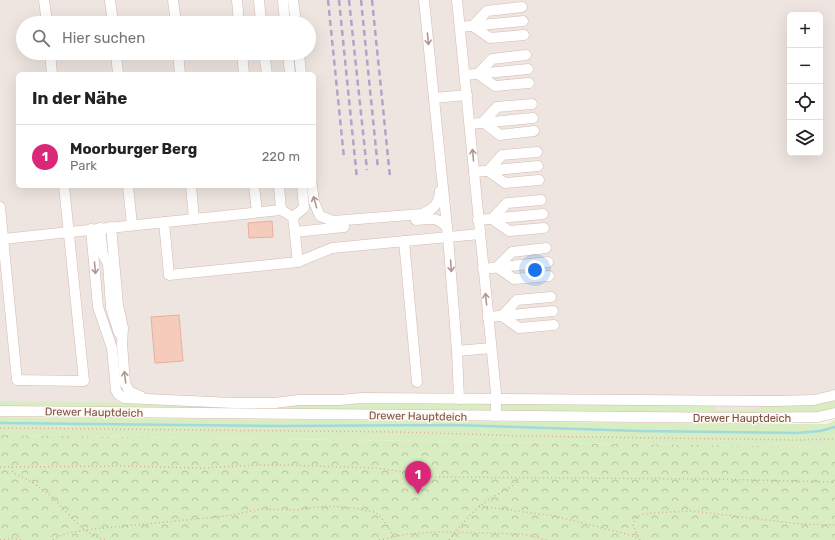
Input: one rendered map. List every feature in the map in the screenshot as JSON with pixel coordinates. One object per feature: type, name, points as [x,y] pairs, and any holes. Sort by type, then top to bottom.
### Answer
[{"type":"street","points":[[44,0],[46,16]]},
{"type":"street","points":[[110,0],[112,16]]},
{"type":"street","points":[[173,0],[175,16]]},
{"type":"street","points":[[237,0],[238,16]]},
{"type":"street","points":[[259,0],[260,16]]},
{"type":"street","points":[[283,0],[284,16]]},
{"type":"street","points":[[293,0],[295,16]]},
{"type":"street","points":[[424,0],[448,233],[459,399]]},
{"type":"street","points":[[457,0],[496,399],[496,416]]},
{"type":"street","points":[[460,27],[473,26],[488,20],[523,21],[490,38],[473,26]]},
{"type":"street","points":[[51,60],[52,72]]},
{"type":"street","points":[[117,60],[118,72]]},
{"type":"street","points":[[179,60],[180,72]]},
{"type":"street","points":[[243,60],[244,72]]},
{"type":"street","points":[[265,60],[267,72]]},
{"type":"street","points":[[289,60],[290,72]]},
{"type":"street","points":[[300,60],[301,72]]},
{"type":"street","points":[[465,75],[478,74],[493,68],[528,69],[495,86],[478,74]]},
{"type":"street","points":[[434,98],[467,95]]},
{"type":"street","points":[[470,124],[483,122],[498,116],[533,118],[500,135],[483,122]]},
{"type":"street","points":[[474,172],[488,171],[503,164],[538,166],[505,183],[488,171]]},
{"type":"street","points":[[312,188],[314,202],[320,216],[333,221],[422,214],[431,210],[438,202],[442,177]]},
{"type":"street","points":[[0,207],[17,380],[84,381],[64,188]]},
{"type":"street","points":[[128,188],[132,225]]},
{"type":"street","points":[[191,188],[194,219]]},
{"type":"street","points":[[254,188],[257,212]]},
{"type":"street","points":[[278,188],[281,210]]},
{"type":"street","points":[[293,216],[304,208],[302,188]]},
{"type":"street","points":[[3,239],[281,210],[293,216]]},
{"type":"street","points":[[478,220],[492,219],[508,213],[543,214],[509,231],[492,219]]},
{"type":"street","points":[[293,216],[298,262]]},
{"type":"street","points":[[295,232],[434,218],[442,222],[448,233]]},
{"type":"street","points":[[164,222],[169,275],[298,262],[332,248],[404,241],[448,233],[480,234]]},
{"type":"street","points":[[101,228],[103,255],[108,263],[111,308],[122,344],[126,387],[132,393],[152,399]]},
{"type":"street","points":[[101,228],[98,307],[112,348],[116,390],[118,394],[124,398],[247,403],[361,398],[777,401],[814,400],[835,395]]},
{"type":"street","points":[[404,241],[417,382]]},
{"type":"street","points":[[483,269],[498,267],[513,261],[548,262],[514,279],[498,267]]},
{"type":"street","points":[[488,317],[502,316],[518,309],[553,311],[519,328],[502,316]]},
{"type":"street","points":[[457,351],[491,348]]},
{"type":"street","name":"Drewer Hauptdeich","points":[[0,411],[748,418],[818,417],[835,413]]},
{"type":"path","points":[[0,428],[399,432],[524,436],[797,440],[835,439]]},
{"type":"path","points":[[0,467],[202,468],[260,465],[312,465],[376,468],[436,477],[835,482]]},
{"type":"path","points":[[12,467],[13,473],[24,478],[56,500],[85,530],[96,537],[105,540]]},
{"type":"path","points":[[449,540],[459,526],[479,506],[514,484],[518,477]]},
{"type":"path","points":[[53,540],[58,536],[67,533],[85,530],[226,516],[262,509],[299,510],[328,506],[375,512],[392,531],[393,537]]},
{"type":"path","points":[[479,506],[555,516],[634,536],[639,540]]},
{"type":"path","points":[[639,540],[632,526],[635,518],[641,515],[672,511],[692,511],[800,524],[835,525]]},
{"type":"path","points":[[379,540],[417,533],[455,532],[522,534],[547,540]]},
{"type":"path","points":[[0,540],[13,538],[22,540]]},
{"type":"shaded area","points":[[0,0],[835,0],[835,404],[790,410],[0,405]]},
{"type":"green space","points":[[835,399],[835,409],[823,413],[501,414],[501,405],[503,403],[713,405],[716,410],[757,410],[761,406]]},
{"type":"green space","points":[[0,401],[142,403],[212,407],[288,407],[315,404],[357,403],[490,403],[492,405],[493,412],[0,409]]},
{"type":"green space","points":[[0,417],[801,424],[827,424],[835,420],[835,447],[0,435]]},
{"type":"green space","points":[[0,435],[835,447],[835,540],[0,540]]},
{"type":"building","points":[[272,221],[273,237],[249,238],[248,223]]},
{"type":"building","points":[[179,315],[183,361],[155,363],[151,317]]},
{"type":"waterway","points":[[0,423],[283,426],[452,425],[639,431],[797,433],[820,431],[835,427]]},
{"type":"railway","points":[[328,0],[344,158]]},
{"type":"railway","points":[[339,0],[357,179]]},
{"type":"railway","points":[[349,0],[367,170]]},
{"type":"railway","points":[[361,0],[378,169]]},
{"type":"railway","points":[[372,0],[390,177]]},
{"type":"place","name":"Moorburger Berg","points":[[418,494]]}]
